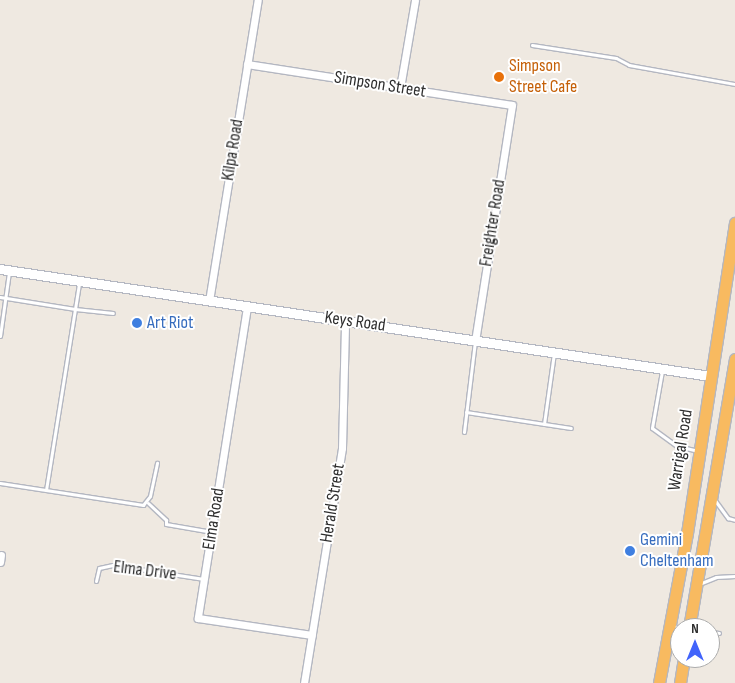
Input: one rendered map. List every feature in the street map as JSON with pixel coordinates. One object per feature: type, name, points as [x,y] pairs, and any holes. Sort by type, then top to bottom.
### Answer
[{"type":"highway","name":"Warrigal Road","points":[[671,618],[735,223]]},
{"type":"highway","points":[[691,618],[725,415],[733,380],[735,359]]},
{"type":"highway","points":[[710,376],[733,380]]},
{"type":"highway","name":"Warrigal Road","points":[[659,683],[670,626]]},
{"type":"highway","points":[[680,683],[682,668]]},
{"type":"street","name":"Kilpa Road","points":[[209,300],[258,0]]},
{"type":"street","points":[[400,88],[415,0]]},
{"type":"street","name":"Simpson Street","points":[[247,64],[512,105]]},
{"type":"street","name":"Freighter Road","points":[[475,340],[512,105]]},
{"type":"street","name":"Keys Road","points":[[5,270],[710,376]]},
{"type":"street","name":"Elma Road","points":[[247,307],[198,618],[312,635]]},
{"type":"street","name":"Herald Street","points":[[304,683],[342,448],[344,321]]},
{"type":"street","points":[[725,415],[735,406]]},
{"type":"lane","points":[[532,45],[616,58],[629,65],[735,84]]},
{"type":"lane","points":[[0,336],[6,298],[5,270]]},
{"type":"lane","points":[[46,490],[79,280]]},
{"type":"lane","points":[[0,297],[112,313]]},
{"type":"lane","points":[[464,432],[475,340]]},
{"type":"lane","points":[[544,424],[554,352]]},
{"type":"lane","points":[[663,369],[652,428],[677,446],[699,451]]},
{"type":"lane","points":[[466,412],[572,428]]},
{"type":"lane","points":[[148,503],[157,463]]},
{"type":"lane","points":[[0,483],[138,505],[148,503]]},
{"type":"lane","points":[[712,497],[728,518],[735,520]]},
{"type":"lane","points":[[148,503],[166,520],[166,524],[212,532]]},
{"type":"lane","name":"Elma Drive","points":[[96,581],[98,568],[113,565],[204,579]]},
{"type":"lane","points":[[697,585],[716,577],[735,576]]},
{"type":"place","name":"Simpson Street Cafe","points":[[499,77]]},
{"type":"place","name":"Art Riot","points":[[137,323]]},
{"type":"place","name":"Gemini Cheltenham","points":[[630,551]]}]
